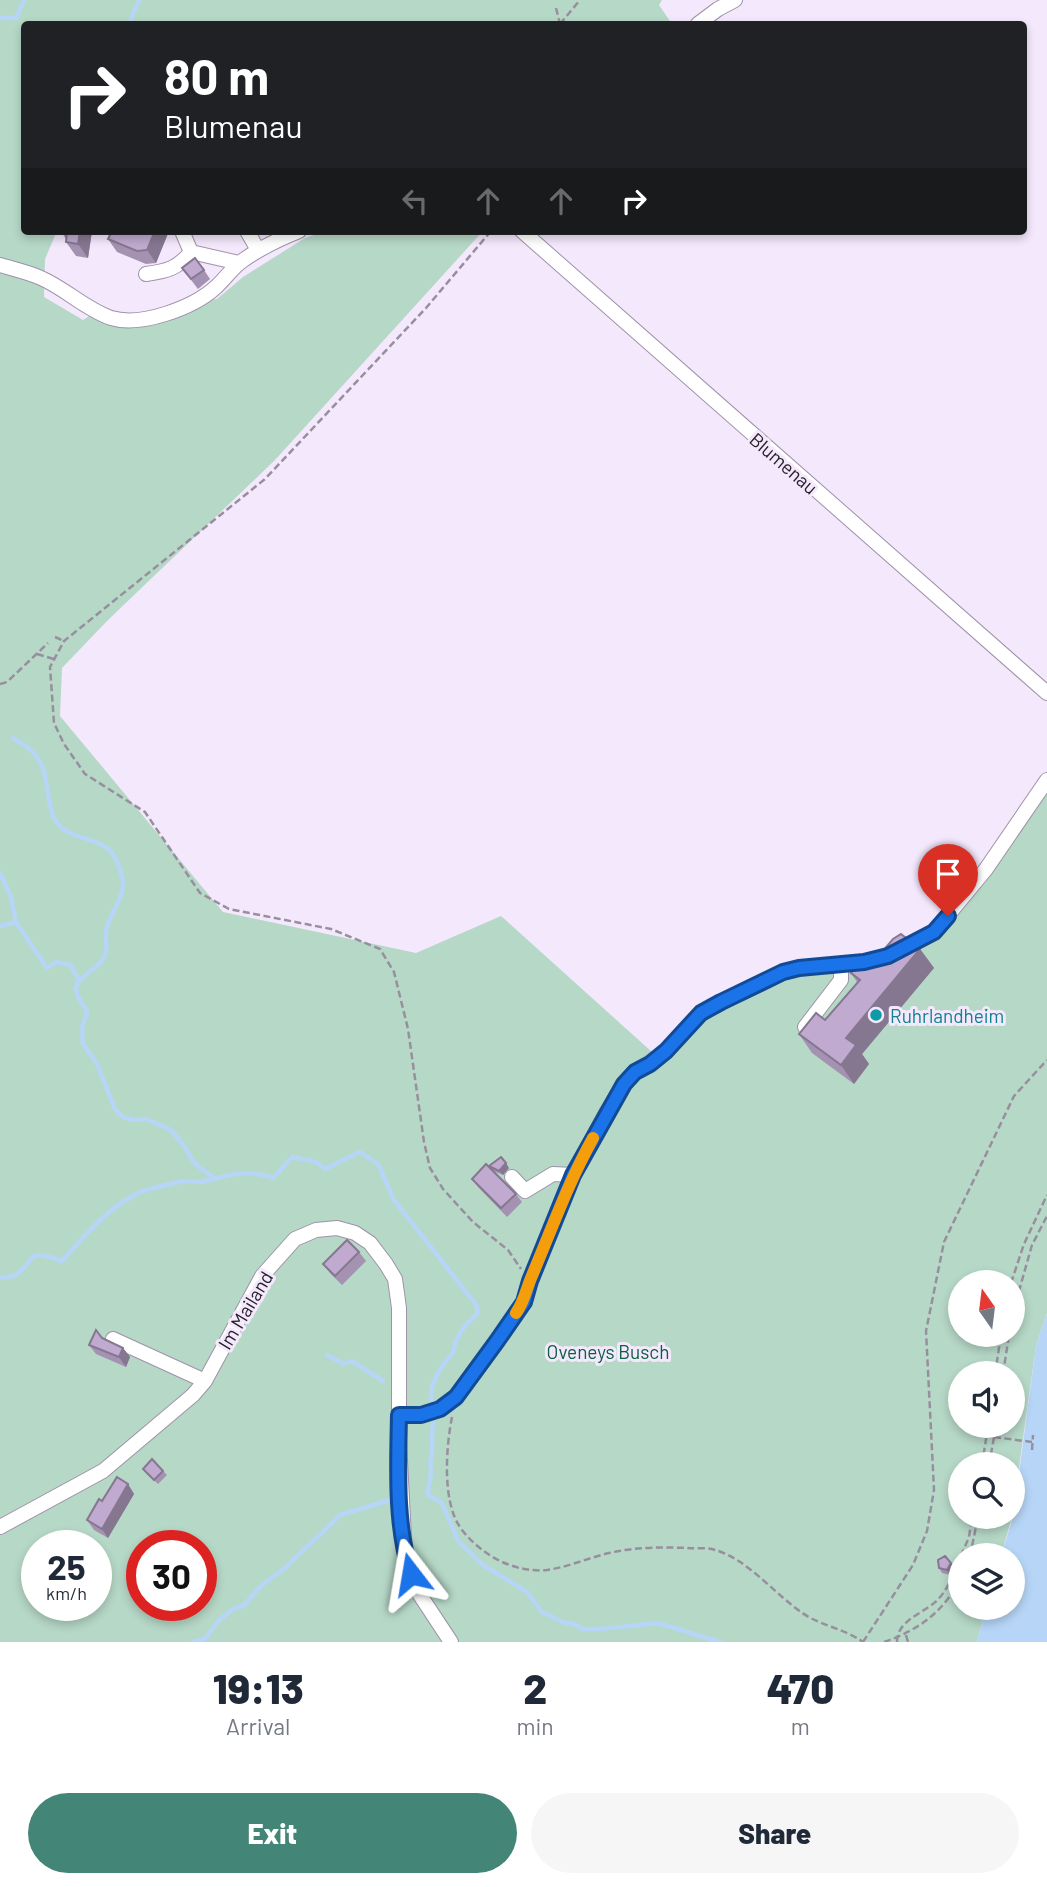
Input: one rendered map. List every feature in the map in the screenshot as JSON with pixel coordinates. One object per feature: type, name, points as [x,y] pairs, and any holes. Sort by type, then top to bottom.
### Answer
[{"type":"street","points":[[702,21],[735,0]]},
{"type":"street","points":[[184,235],[191,252]]},
{"type":"street","points":[[249,235],[258,250]]},
{"type":"street","points":[[0,265],[41,278],[97,313],[114,319],[131,320],[162,315],[202,297],[239,263],[258,250],[290,235]]},
{"type":"street","name":"Blumenau","points":[[527,235],[1047,693]]},
{"type":"street","points":[[191,252],[239,263]]},
{"type":"street","points":[[146,274],[169,271],[181,265],[191,252]]},
{"type":"street","points":[[399,1415],[421,1415],[440,1409],[456,1397],[524,1302],[573,1175],[624,1084],[635,1072],[666,1051],[701,1013],[783,972],[864,962],[888,956],[934,932],[986,869],[1047,780]]},
{"type":"street","points":[[804,1030],[841,980],[841,964]]},
{"type":"street","points":[[512,1177],[525,1191],[553,1174],[573,1175]]},
{"type":"street","name":"Im Mailand","points":[[0,1527],[103,1471],[193,1395],[205,1381],[262,1276],[300,1235],[337,1228],[355,1233],[370,1243],[395,1279],[399,1308],[400,1495],[405,1556],[420,1595],[451,1642]]},
{"type":"street","points":[[113,1339],[205,1381]]},
{"type":"path","points":[[562,21],[580,0]]},
{"type":"path","points":[[556,8],[559,21]]},
{"type":"path","points":[[488,235],[426,308],[265,478],[64,641],[50,667],[54,723],[64,744],[85,774],[145,812],[200,893],[229,909],[331,929],[380,949],[394,972],[408,1029],[422,1132],[430,1168],[443,1189],[473,1222],[508,1250],[530,1281]]},
{"type":"path","points":[[55,637],[64,641]]},
{"type":"path","points":[[0,684],[7,682],[48,643]]},
{"type":"path","points":[[36,654],[54,659]]},
{"type":"path","points":[[456,1397],[447,1458],[453,1510],[459,1526],[476,1545],[502,1563],[528,1570],[547,1570],[610,1553],[657,1546],[715,1549],[749,1568],[801,1612],[826,1626],[852,1634],[863,1642],[913,1565],[928,1531],[934,1490],[926,1331],[944,1242],[1014,1096],[1047,1060]]},
{"type":"path","points":[[1015,1270],[1024,1244],[1047,1195]]},
{"type":"path","points":[[1025,1270],[1032,1245],[1047,1216]]},
{"type":"path","points":[[1032,1450],[1033,1436]]},
{"type":"path","points":[[1002,1438],[1032,1442]]},
{"type":"path","points":[[897,1640],[904,1625],[940,1598],[948,1582]]},
{"type":"path","points":[[884,1642],[906,1635],[943,1608],[948,1601]]},
{"type":"path","points":[[906,1635],[908,1642]]},
{"type":"green space","name":"Oveneys Busch","points":[[0,0],[662,0],[659,5],[670,21],[21,21],[21,235],[55,235],[45,259],[44,297],[83,320],[91,315],[124,326],[160,323],[205,300],[217,299],[243,277],[314,235],[479,235],[275,460],[107,621],[62,668],[60,716],[223,912],[416,953],[501,916],[652,1052],[701,1013],[799,960],[870,954],[929,929],[1047,783],[1047,1313],[1036,1346],[1025,1424],[1025,1361],[948,1361],[948,1438],[1023,1438],[1021,1452],[948,1452],[948,1529],[1009,1529],[1005,1543],[948,1543],[948,1620],[983,1620],[977,1642],[0,1642]]},
{"type":"water","points":[[1047,1313],[1047,1642],[977,1642],[983,1620],[1025,1620],[1025,1543],[1005,1543],[1009,1529],[1025,1529],[1025,1452],[1022,1452],[1036,1346]]},
{"type":"building","points":[[67,235],[79,235],[78,244],[66,242]]},
{"type":"building","points":[[110,235],[153,235],[147,250],[137,251],[108,239]]},
{"type":"building","points":[[195,258],[204,270],[191,279],[182,268]]},
{"type":"building","points":[[901,934],[920,949],[846,1038],[856,1045],[841,1065],[799,1034],[816,1013],[825,1020],[860,980],[851,973],[862,959],[871,965],[893,939]]},
{"type":"building","points":[[501,1157],[506,1163],[499,1171],[489,1166]]},
{"type":"building","points":[[486,1164],[516,1194],[501,1208],[472,1179]]},
{"type":"building","points":[[347,1240],[359,1252],[335,1276],[323,1264]]},
{"type":"building","points":[[96,1330],[102,1338],[123,1348],[119,1357],[89,1345]]},
{"type":"building","points":[[152,1459],[163,1471],[154,1480],[143,1469]]},
{"type":"building","points":[[117,1477],[128,1484],[102,1529],[87,1520],[99,1499],[102,1501]]},
{"type":"building","points":[[945,1556],[948,1560],[947,1570],[939,1568],[938,1560]]},
{"type":"waterway","points":[[0,18],[16,18],[24,0]]},
{"type":"waterway","points":[[130,21],[139,0]]},
{"type":"waterway","points":[[13,738],[34,753],[39,760],[45,776],[51,810],[60,826],[105,847],[112,853],[122,877],[121,895],[106,932],[105,955],[76,988],[87,1012],[82,1028],[83,1044],[97,1064],[115,1109],[123,1117],[146,1119],[171,1130],[194,1163],[214,1178]]},
{"type":"waterway","points":[[0,873],[11,897],[16,922],[47,968],[56,962],[71,965],[79,981]]},
{"type":"waterway","points":[[0,926],[16,922]]},
{"type":"waterway","points":[[0,1277],[16,1275],[35,1256],[62,1261],[114,1208],[153,1188],[240,1174],[273,1178],[292,1157],[316,1162],[325,1169],[360,1152],[378,1164],[394,1200],[477,1306],[477,1314],[461,1332],[453,1353],[437,1375],[431,1400]]},
{"type":"waterway","points":[[327,1355],[344,1364],[352,1361],[383,1381]]},
{"type":"waterway","points":[[433,1423],[428,1495],[442,1503],[458,1541],[483,1565],[527,1592],[542,1612],[582,1629],[658,1623],[720,1642]]},
{"type":"waterway","points":[[193,1642],[206,1638],[218,1621],[233,1609],[243,1606],[262,1585],[285,1568],[340,1515],[390,1500]]},
{"type":"slow traffic","points":[[516,1313],[524,1302],[573,1175],[593,1138]]},
{"type":"place","name":"Ruhrlandheim","points":[[876,1015]]},
{"type":"route","points":[[411,1574],[402,1536],[399,1415],[421,1415],[440,1409],[456,1397],[524,1302],[573,1175],[624,1084],[635,1072],[666,1051],[701,1013],[721,1002],[783,972],[864,962],[888,956],[934,932],[948,916]]}]
